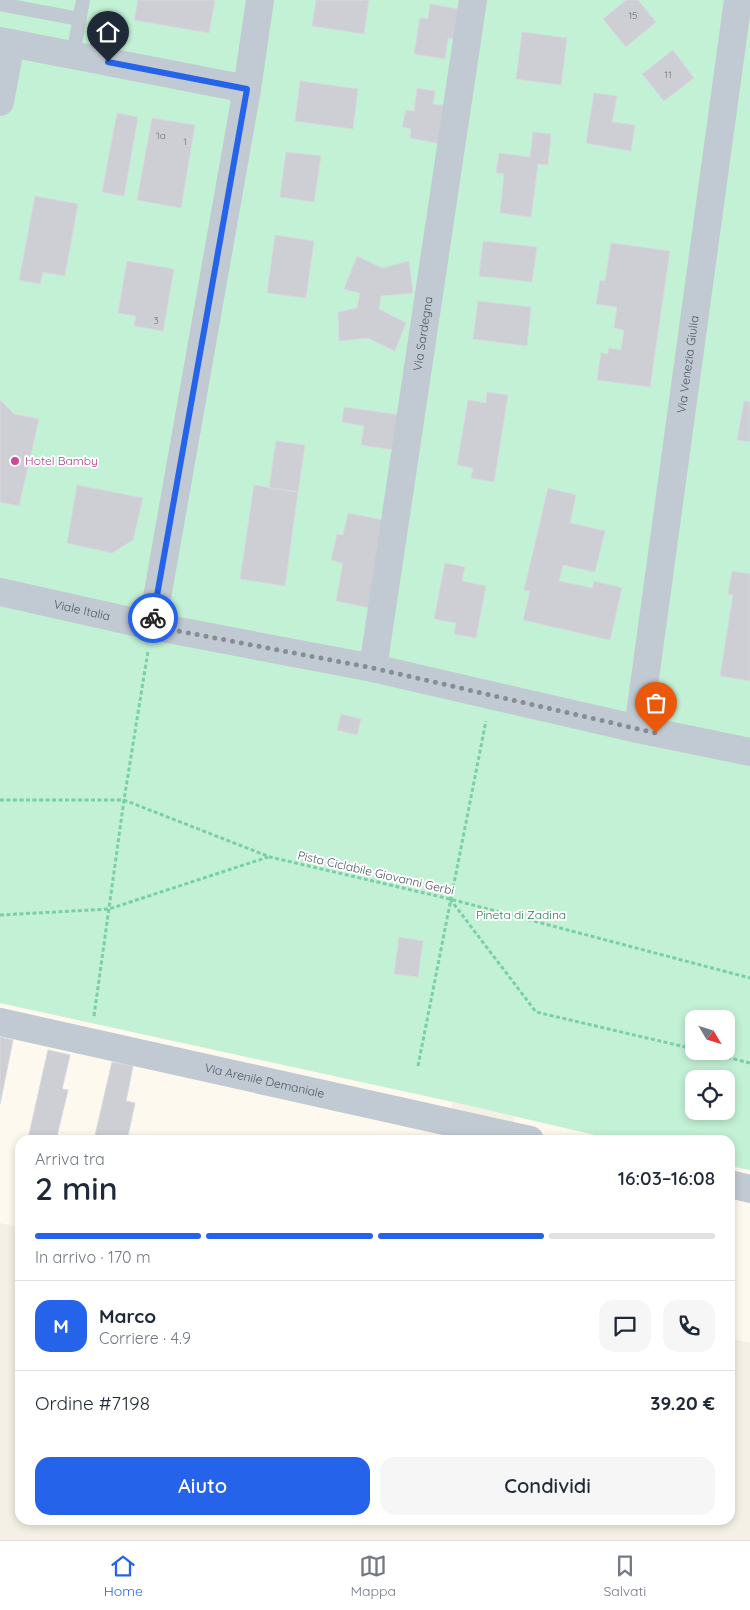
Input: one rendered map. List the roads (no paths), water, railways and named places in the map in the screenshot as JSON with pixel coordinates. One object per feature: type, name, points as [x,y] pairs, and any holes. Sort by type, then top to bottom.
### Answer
[{"type":"street","points":[[152,626],[247,89],[260,0]]},
{"type":"street","name":"Via Sardegna","points":[[373,668],[473,0]]},
{"type":"street","name":"Via Venezia Giulia","points":[[638,729],[738,0]]},
{"type":"street","points":[[0,102],[5,42],[247,89]]},
{"type":"street","name":"Viale Italia","points":[[0,592],[152,626],[373,668],[638,729],[750,752]]},
{"type":"street","name":"Via Arenile Demaniale","points":[[0,1022],[508,1135]]},
{"type":"street","points":[[735,1185],[750,1189]]},
{"type":"lane","points":[[73,55],[83,0]]},
{"type":"lane","points":[[0,4],[79,19]]},
{"type":"place","name":"Hotel Bamby","points":[[15,461]]},
{"type":"park label","name":"Pineta di Zadina","points":[[521,915]]}]
